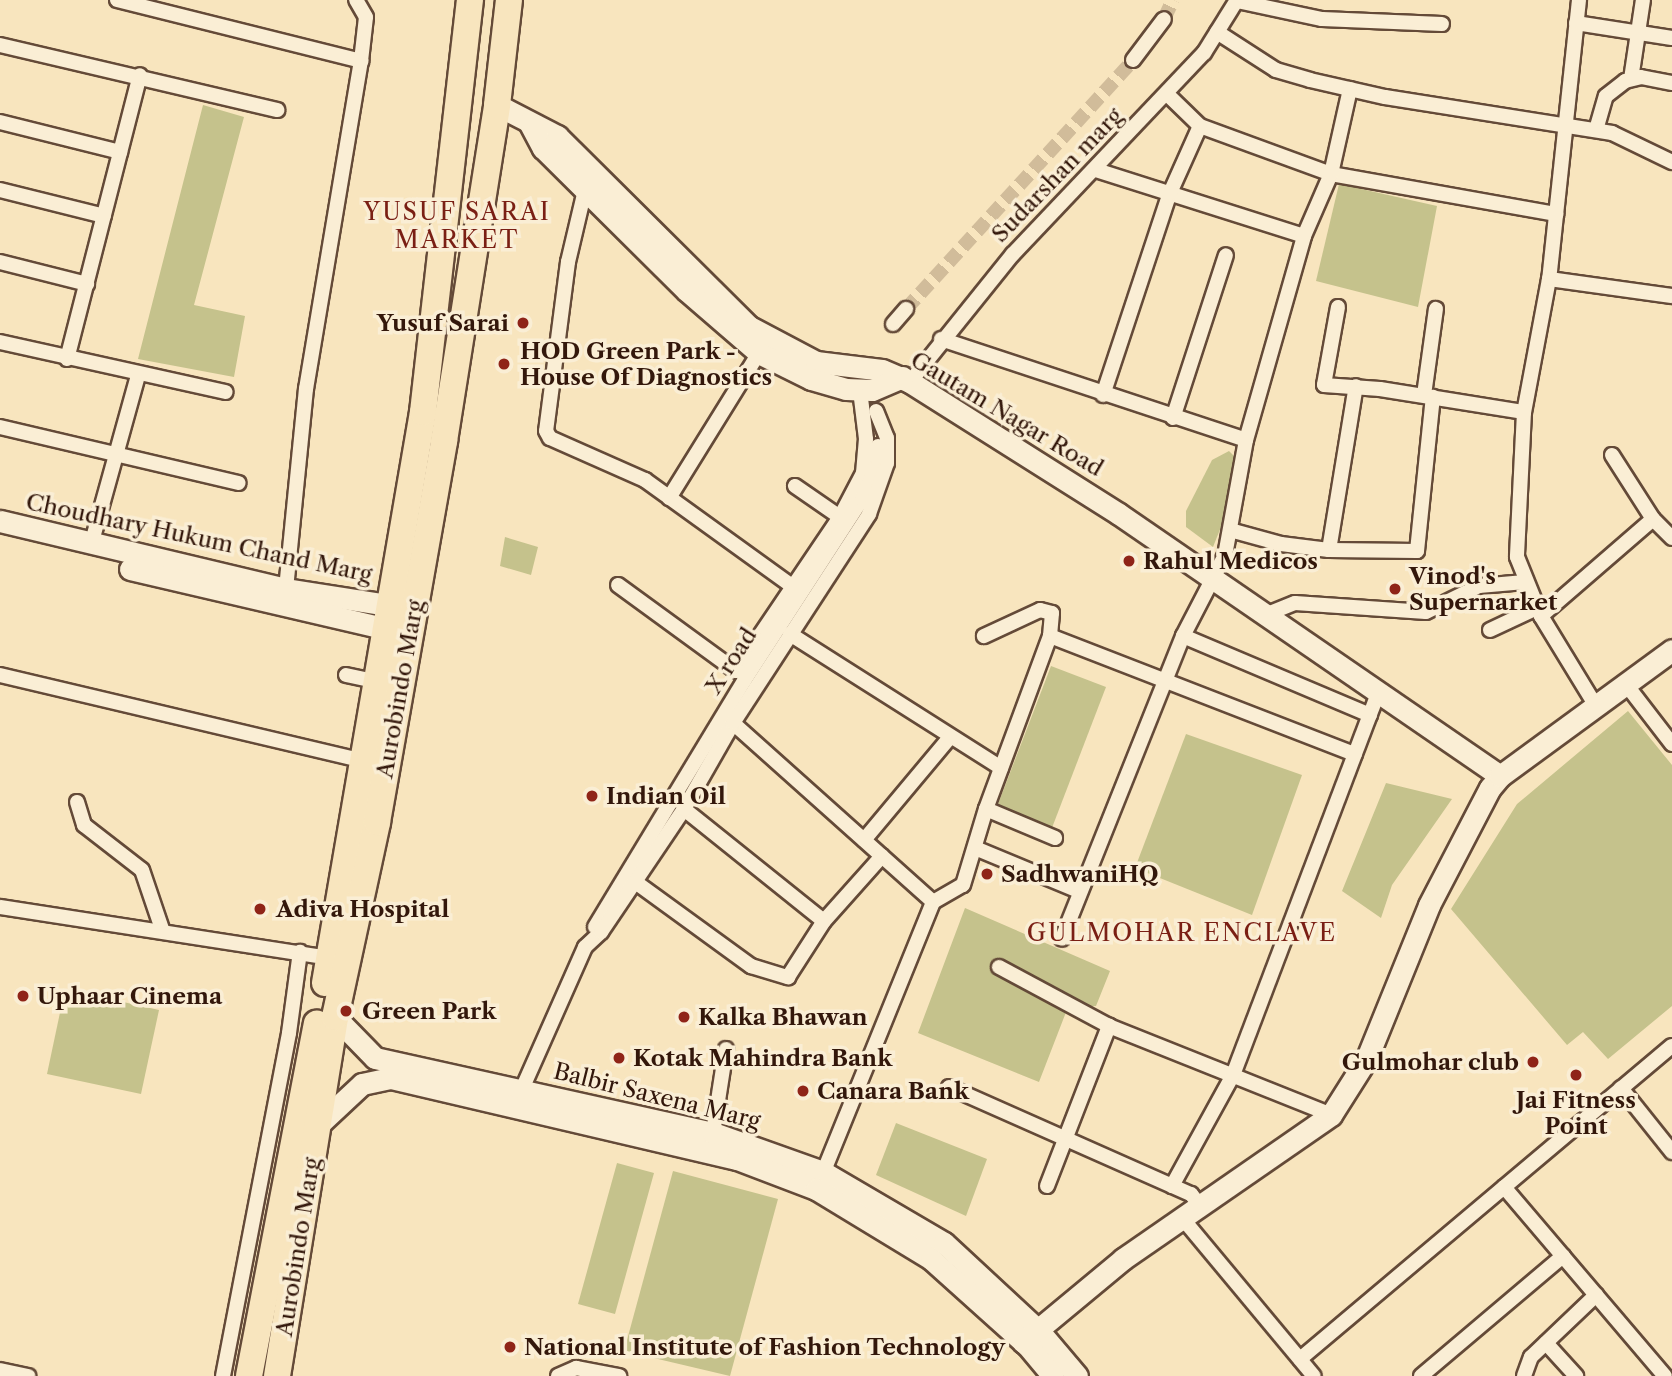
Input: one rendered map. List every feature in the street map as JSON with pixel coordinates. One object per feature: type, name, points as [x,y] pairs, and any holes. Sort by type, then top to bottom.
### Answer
[{"type":"highway","name":"Aurobindo Marg","points":[[249,1376],[274,1251],[280,1142],[330,958],[385,617],[423,412],[470,0]]},
{"type":"highway","name":"Aurobindo Marg","points":[[277,1376],[335,1017],[377,822],[497,105],[509,0]]},
{"type":"highway","points":[[504,52],[523,13],[524,0]]},
{"type":"street","points":[[117,0],[361,61]]},
{"type":"street","points":[[286,589],[306,389],[361,61],[366,17],[356,0]]},
{"type":"street","points":[[1237,0],[1322,19],[1443,24]]},
{"type":"street","name":"Sudarshan marg","points":[[906,380],[1013,254],[1096,170],[1204,53],[1237,0]]},
{"type":"street","points":[[1579,0],[1549,279],[1524,412],[1517,557],[1539,612],[1596,706]]},
{"type":"street","points":[[1632,79],[1643,0]]},
{"type":"street","points":[[1133,60],[1164,19]]},
{"type":"street","points":[[1576,23],[1672,38]]},
{"type":"street","points":[[1217,32],[1276,70],[1350,89],[1596,130],[1672,162]]},
{"type":"street","points":[[0,45],[140,75],[277,110]]},
{"type":"street","points":[[68,359],[140,75]]},
{"type":"street","points":[[1596,130],[1606,96],[1632,79],[1672,83]]},
{"type":"street","points":[[1062,939],[1183,636],[1213,579],[1230,530],[1246,440],[1304,236],[1331,174],[1350,89]]},
{"type":"street","points":[[1166,93],[1200,126],[1331,174],[1556,214]]},
{"type":"street","name":"Gautam Nagar Road","points":[[497,105],[557,136],[748,326],[816,362],[882,370],[906,380],[1119,514],[1500,776]]},
{"type":"street","points":[[0,121],[120,152]]},
{"type":"street","points":[[529,122],[543,148],[685,290],[759,354],[811,379],[869,397],[906,380]]},
{"type":"street","points":[[1103,395],[1170,193],[1200,126]]},
{"type":"street","points":[[1096,170],[1304,236]]},
{"type":"street","points":[[0,190],[104,216]]},
{"type":"street","points":[[585,190],[568,262],[546,431],[550,438],[645,480],[792,586]]},
{"type":"street","points":[[1173,418],[1226,255]]},
{"type":"street","points":[[0,262],[86,284]]},
{"type":"street","points":[[1549,279],[1672,296]]},
{"type":"street","points":[[1338,307],[1324,385],[1428,396],[1524,412]]},
{"type":"street","points":[[893,324],[906,309]]},
{"type":"street","points":[[1230,530],[1281,544],[1329,550],[1417,551],[1436,309]]},
{"type":"street","points":[[941,339],[1103,395],[1246,440]]},
{"type":"street","points":[[0,342],[138,375],[226,392]]},
{"type":"street","points":[[669,498],[759,354]]},
{"type":"street","points":[[91,545],[138,375]]},
{"type":"street","points":[[1329,550],[1356,387]]},
{"type":"street","points":[[618,585],[736,671],[840,517],[866,456],[869,397]]},
{"type":"street","points":[[519,1097],[585,947],[601,932],[684,808],[733,723],[879,495],[887,438],[869,397]]},
{"type":"street","name":"X road","points":[[585,947],[611,896],[862,499],[878,461],[869,397]]},
{"type":"street","points":[[0,427],[239,483]]},
{"type":"street","points":[[1612,455],[1653,519],[1672,538]]},
{"type":"street","points":[[795,486],[840,517]]},
{"type":"street","points":[[1490,630],[1539,612],[1653,519]]},
{"type":"street","name":"Choudhary Hukum Chand Marg","points":[[0,521],[91,545],[286,589],[385,617]]},
{"type":"street","name":"Choudhary Hukum Chand Marg","points":[[0,536],[385,617]]},
{"type":"street","points":[[1265,615],[1295,603],[1426,612],[1479,586],[1525,582]]},
{"type":"street","points":[[820,1181],[933,902],[963,885],[986,809],[1050,636],[1053,617],[1045,609],[984,636]]},
{"type":"street","points":[[790,634],[1001,768]]},
{"type":"street","points":[[1050,636],[1355,754]]},
{"type":"street","points":[[1183,636],[1370,715]]},
{"type":"street","points":[[1031,1336],[1123,1259],[1331,1115],[1367,1058],[1429,905],[1500,776],[1672,650]]},
{"type":"street","points":[[0,675],[363,761]]},
{"type":"street","points":[[346,675],[375,681]]},
{"type":"street","points":[[1625,683],[1672,744]]},
{"type":"street","points":[[1172,1186],[1233,1075],[1378,693]]},
{"type":"street","points":[[733,723],[933,902]]},
{"type":"street","points":[[864,840],[950,737]]},
{"type":"street","points":[[77,802],[84,825],[142,870],[163,932]]},
{"type":"street","points":[[684,808],[824,921]]},
{"type":"street","points":[[986,809],[1055,838]]},
{"type":"street","points":[[975,848],[1079,891]]},
{"type":"street","points":[[634,881],[751,966],[788,977],[824,921],[882,856]]},
{"type":"street","points":[[0,906],[330,958]]},
{"type":"street","points":[[223,1376],[248,1246],[280,1142],[300,952]]},
{"type":"street","points":[[999,967],[1109,1026],[1331,1115]]},
{"type":"street","name":"Balbir Saxena Marg","points":[[335,1017],[367,1055],[392,1071],[713,1133],[820,1181],[944,1243],[1031,1336],[1077,1376]]},
{"type":"street","points":[[1047,1186],[1109,1026]]},
{"type":"street","points":[[1300,1359],[1672,1046]]},
{"type":"street","points":[[713,1133],[726,1049]]},
{"type":"street","name":"Balbir Saxena Marg","points":[[318,1125],[362,1084],[392,1071]]},
{"type":"street","points":[[949,1087],[1191,1194],[1192,1213],[1314,1376]]},
{"type":"street","points":[[1621,1088],[1672,1152]]},
{"type":"street","name":"Balbir Saxena Marg","points":[[519,1097],[820,1181]]},
{"type":"street","points":[[1504,1187],[1665,1376]]},
{"type":"street","points":[[248,1246],[274,1251]]},
{"type":"street","points":[[1421,1376],[1563,1256]]},
{"type":"street","points":[[1524,1376],[1531,1357],[1596,1295]]},
{"type":"street","name":"Balbir Saxena Marg","points":[[1031,1336],[1053,1376]]},
{"type":"street","points":[[1546,1343],[1576,1376]]},
{"type":"street","points":[[558,1376],[576,1368],[619,1376]]},
{"type":"shaded area","points":[[203,105],[244,117],[194,305],[245,316],[234,377],[138,359]]},
{"type":"shaded area","points":[[1339,184],[1437,206],[1418,307],[1316,281]]},
{"type":"shaded area","points":[[1229,451],[1245,467],[1213,547],[1186,527],[1186,511],[1212,460]]},
{"type":"shaded area","points":[[505,537],[538,547],[531,575],[500,566]]},
{"type":"shaded area","points":[[1051,666],[1106,687],[1050,833],[995,812]]},
{"type":"shaded area","points":[[1628,711],[1672,765],[1672,1006],[1608,1059],[1583,1032],[1567,1045],[1451,909],[1517,804]]},
{"type":"shaded area","points":[[1186,734],[1302,775],[1252,915],[1135,868]]},
{"type":"shaded area","points":[[1386,783],[1452,799],[1392,885],[1381,918],[1342,891]]},
{"type":"shaded area","points":[[965,908],[1110,971],[1096,1006],[1068,1007],[1039,1082],[918,1033]]},
{"type":"shaded area","points":[[65,989],[159,1010],[141,1094],[47,1074]]},
{"type":"shaded area","points":[[896,1123],[987,1159],[966,1216],[876,1175]]},
{"type":"shaded area","points":[[617,1163],[654,1173],[615,1314],[578,1304]]},
{"type":"shaded area","points":[[673,1171],[778,1199],[730,1376],[624,1351]]},
{"type":"tunnel","points":[[1164,19],[1173,0]]},
{"type":"tunnel","points":[[906,309],[1133,60]]},
{"type":"place","name":"Yusuf Sarai","points":[[523,323]]},
{"type":"place","name":"HOD Green Park - House Of Diagnostics","points":[[504,364]]},
{"type":"place","name":"Rahul Medicos","points":[[1129,561]]},
{"type":"place","name":"Vinod's Supernarket","points":[[1395,589]]},
{"type":"place","name":"Indian Oil","points":[[592,796]]},
{"type":"place","name":"SadhwaniHQ","points":[[987,874]]},
{"type":"place","name":"Adiva Hospital","points":[[260,909]]},
{"type":"place","name":"Uphaar Cinema","points":[[23,996]]},
{"type":"place","name":"Green Park","points":[[346,1011]]},
{"type":"place","name":"Kalka Bhawan","points":[[684,1017]]},
{"type":"place","name":"Kotak Mahindra Bank","points":[[619,1058]]},
{"type":"place","name":"Gulmohar club","points":[[1533,1062]]},
{"type":"place","name":"Jai Fitness Point","points":[[1576,1075]]},
{"type":"place","name":"Canara Bank","points":[[803,1091]]},
{"type":"place","name":"National Institute of Fashion Technology","points":[[510,1347]]},
{"type":"district","name":"YUSUF SARAI MARKET","points":[[457,226]]},
{"type":"district","name":"GULMOHAR ENCLAVE","points":[[1182,933]]}]
